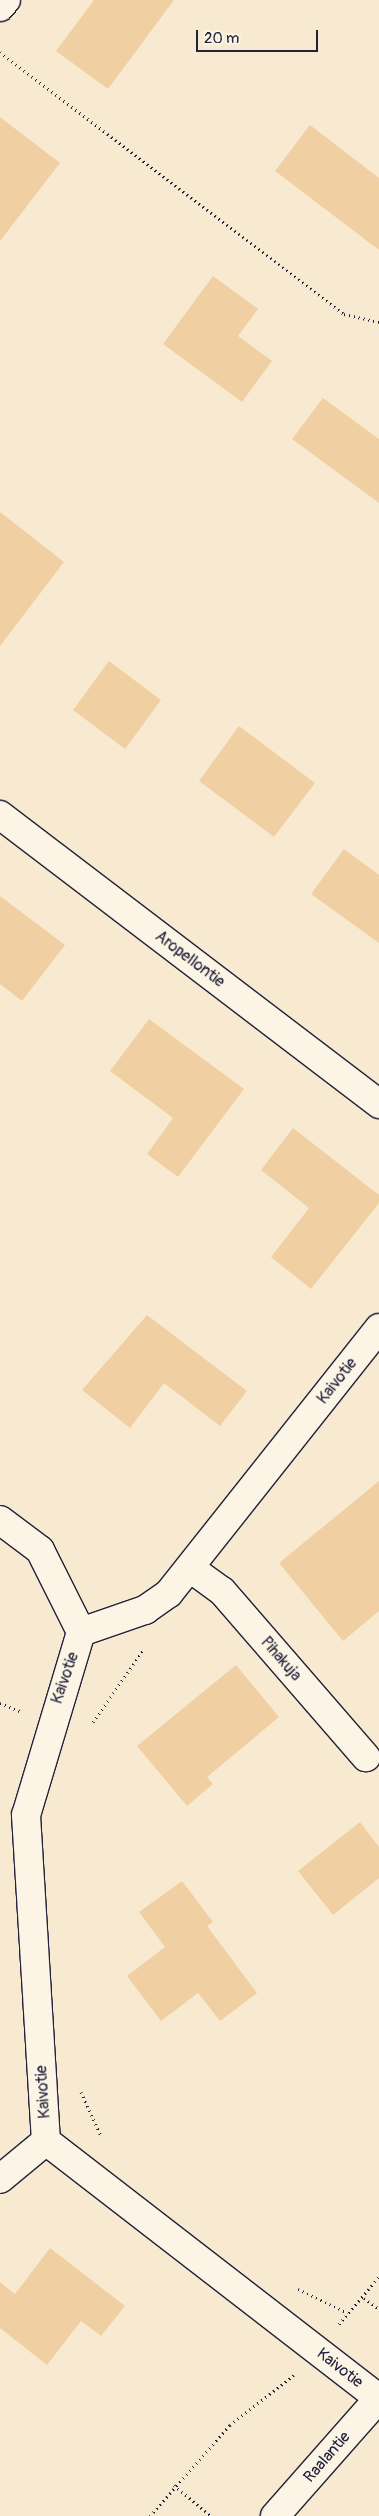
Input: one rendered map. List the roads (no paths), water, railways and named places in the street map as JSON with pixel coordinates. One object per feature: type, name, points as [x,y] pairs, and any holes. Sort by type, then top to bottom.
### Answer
[{"type":"street","points":[[0,7],[6,0]]},
{"type":"street","name":"Aropellontie","points":[[0,815],[379,1104]]},
{"type":"street","name":"Kaivotie","points":[[81,1632],[144,1610],[170,1592],[379,1328]]},
{"type":"street","name":"Kaivotie","points":[[0,1520],[40,1550],[81,1632],[26,1815],[46,2141],[379,2398]]},
{"type":"street","name":"Pihakuja","points":[[190,1568],[222,1591],[366,1757]]},
{"type":"street","points":[[0,2180],[46,2141]]},
{"type":"street","name":"Raalantie","points":[[275,2516],[379,2398]]}]
